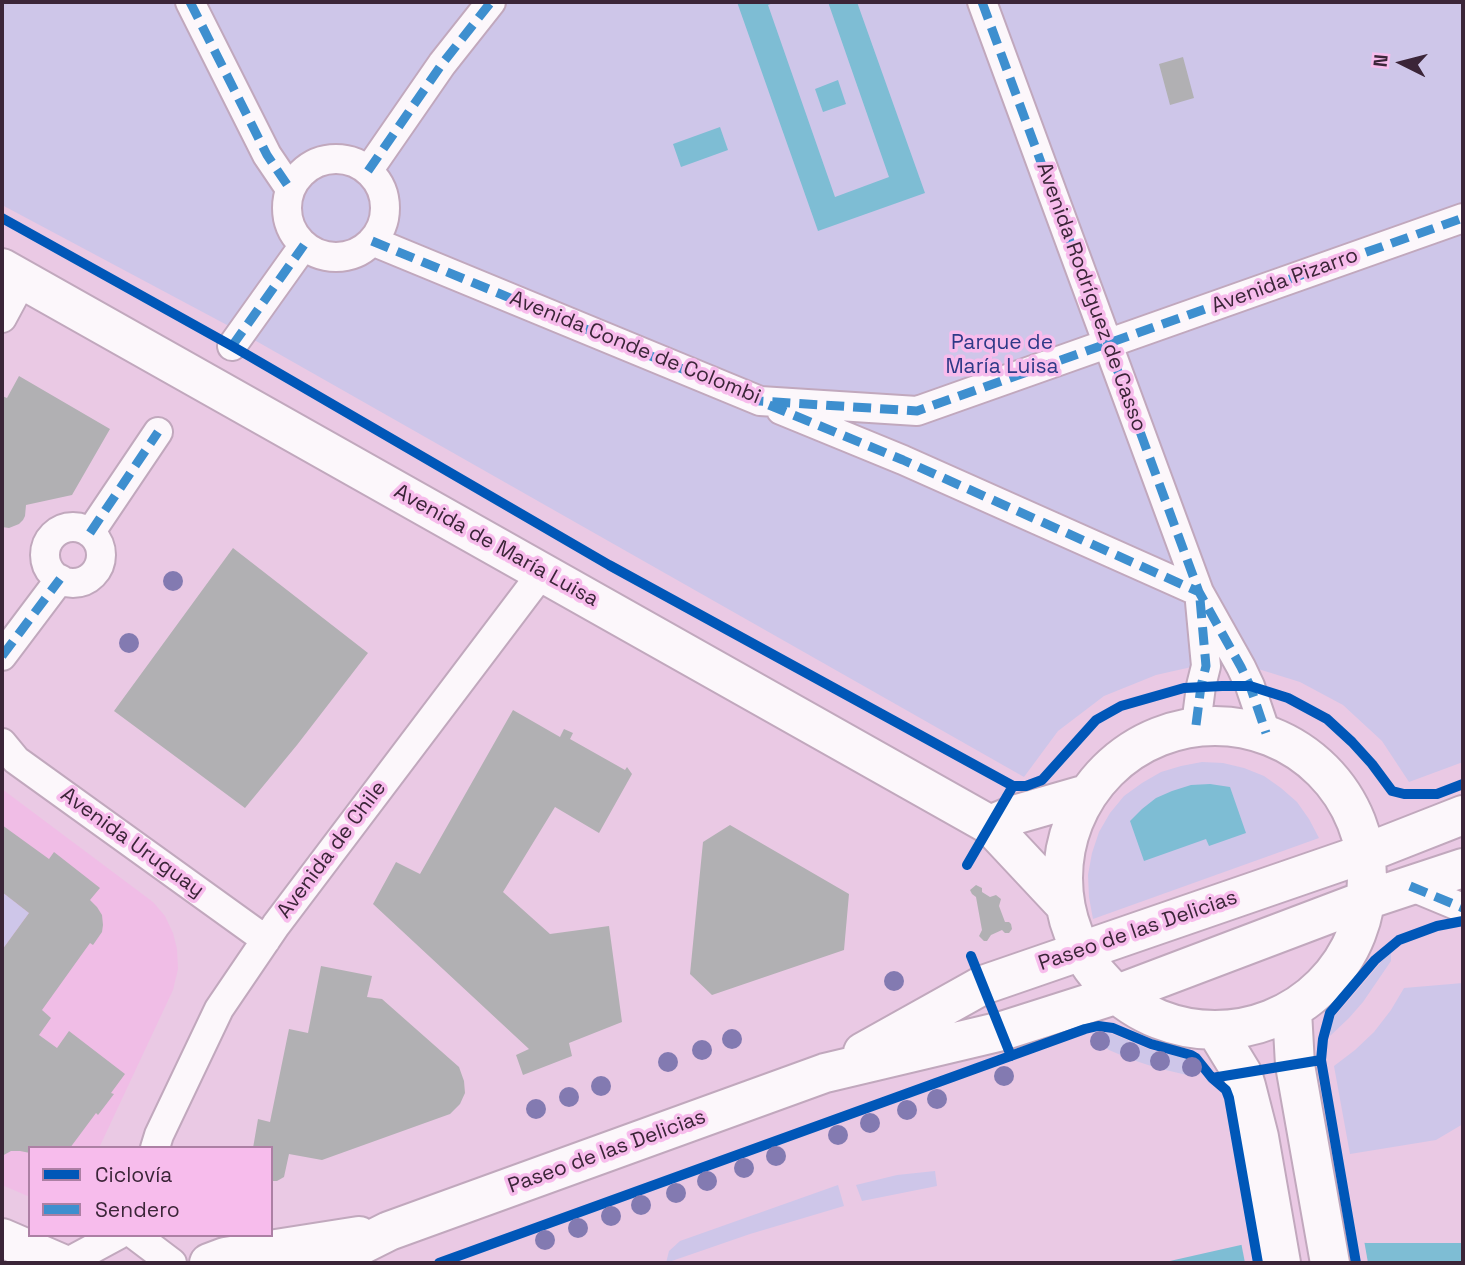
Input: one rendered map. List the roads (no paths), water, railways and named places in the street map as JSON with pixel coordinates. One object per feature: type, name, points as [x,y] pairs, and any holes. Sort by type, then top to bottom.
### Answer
[{"type":"main road","name":"Avenida de María Luisa","points":[[12,274],[990,825],[1063,902]]},
{"type":"main road","points":[[1196,725],[1231,725],[1266,733],[1302,752],[1332,779],[1354,814],[1366,853],[1366,900],[1357,933],[1341,964],[1319,990],[1292,1011],[1256,1026],[1217,1032],[1180,1028],[1145,1015],[1115,995],[1089,967],[1069,927],[1063,902],[1065,846],[1087,794],[1132,749],[1162,733],[1196,725]]},
{"type":"main road","points":[[990,825],[1014,815],[1087,794]]},
{"type":"main road","name":"Paseo de las Delicias","points":[[825,1073],[983,985],[1366,853],[1463,815]]},
{"type":"main road","name":"Paseo de las Delicias","points":[[326,1263],[389,1231],[825,1073],[1002,1031],[1115,995],[1366,900],[1463,868]]},
{"type":"main road","points":[[1292,1011],[1295,1065],[1330,1263]]},
{"type":"main road","points":[[1217,1032],[1242,1073],[1248,1091],[1259,1137],[1281,1263]]},
{"type":"main road","name":"Paseo de las Delicias","points":[[209,1263],[225,1257],[389,1231]]},
{"type":"main road","points":[[2,1238],[60,1263]]},
{"type":"street","points":[[190,2],[267,155],[290,189]]},
{"type":"street","points":[[368,171],[442,64],[491,2]]},
{"type":"street","name":"Avenida Rodríguez de Casso","points":[[982,2],[1199,592]]},
{"type":"street","points":[[334,159],[352,162],[368,171],[378,183],[384,197],[385,213],[381,228],[372,241],[360,251],[346,256],[331,257],[304,246],[294,234],[288,219],[287,204],[290,189],[301,174],[316,163],[334,159]]},
{"type":"street","name":"Avenida Pizarro","points":[[1108,344],[1463,218]]},
{"type":"street","name":"Avenida Conde de Colombi","points":[[372,241],[760,401],[916,411],[1108,344]]},
{"type":"street","points":[[232,346],[304,246]]},
{"type":"street","points":[[2,318],[12,274]]},
{"type":"street","points":[[760,401],[903,460],[1199,592],[1241,667],[1266,733]]},
{"type":"street","points":[[90,533],[158,432]]},
{"type":"street","points":[[64,528],[82,528],[96,539],[101,555],[96,570],[83,580],[67,582],[60,579],[52,574],[47,566],[45,557],[49,540],[64,528]]},
{"type":"street","name":"Avenida de Chile","points":[[156,1146],[219,1009],[266,940],[542,573]]},
{"type":"street","points":[[2,656],[60,579]]},
{"type":"street","points":[[1196,725],[1206,666],[1199,592]]},
{"type":"street","name":"Avenida Uruguay","points":[[2,743],[16,760],[266,940]]},
{"type":"street","points":[[1410,886],[1463,908]]},
{"type":"street","points":[[66,1263],[114,1237]]},
{"type":"street","points":[[138,1237],[172,1263]]},
{"type":"water","points":[[737,2],[776,2],[768,5],[835,197],[889,177],[828,2],[857,2],[925,193],[818,231]]},
{"type":"water","points":[[838,80],[846,104],[823,112],[815,89]]},
{"type":"water","points":[[720,127],[728,150],[681,167],[673,144]]},
{"type":"water","points":[[1191,785],[1230,787],[1246,833],[1209,846],[1206,839],[1144,861],[1130,821],[1156,798]]},
{"type":"water","points":[[1263,1240],[1463,1243],[1463,1263],[1161,1263]]},
{"type":"park label","name":"Parque de María Luisa","points":[[1002,355]]}]
